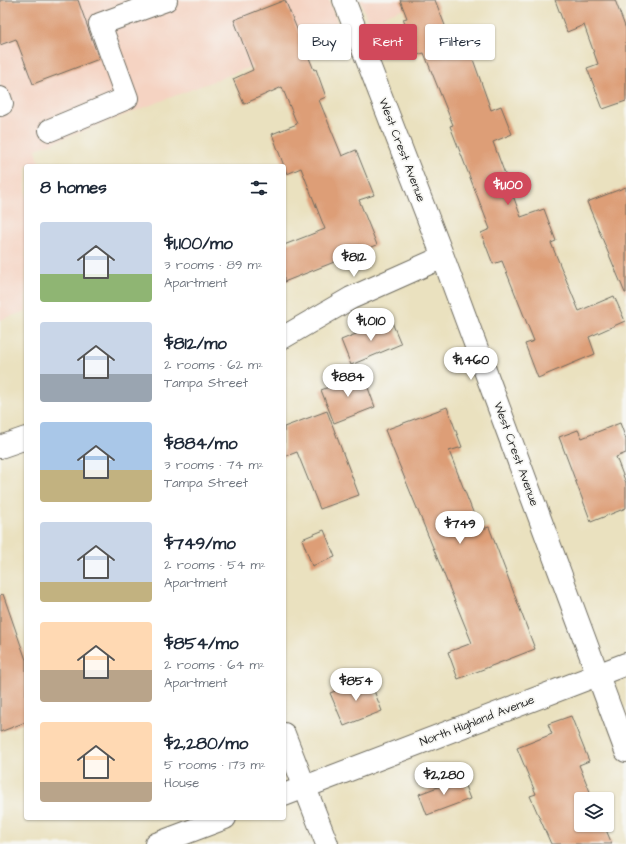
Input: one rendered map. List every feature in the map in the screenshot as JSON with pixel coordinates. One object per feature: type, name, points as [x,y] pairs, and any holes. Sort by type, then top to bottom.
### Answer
[{"type":"street","points":[[50,130],[127,98],[100,24],[166,0]]},
{"type":"street","name":"West Crest Avenue","points":[[344,0],[443,257],[626,751]]},
{"type":"street","points":[[0,98],[2,104],[0,105]]},
{"type":"street","points":[[286,336],[350,298],[443,257]]},
{"type":"street","points":[[0,447],[24,439]]},
{"type":"street","name":"North Highland Avenue","points":[[286,794],[626,664]]},
{"type":"street","points":[[286,739],[327,844]]},
{"type":"street","points":[[156,844],[220,820]]},
{"type":"shaded area","points":[[0,0],[329,0],[338,24],[298,24],[298,48],[36,149],[40,164],[24,164],[24,312],[0,320]]},
{"type":"shaded area","points":[[360,0],[426,0],[368,22]]},
{"type":"building","points":[[0,0],[78,0],[99,59],[33,84],[16,39],[0,45]]},
{"type":"building","points":[[285,0],[298,31],[298,60],[310,60],[314,70],[316,69],[326,97],[319,100],[342,156],[356,150],[374,195],[359,200],[377,245],[286,281],[286,244],[325,229],[301,168],[287,174],[286,164],[283,164],[272,134],[297,124],[282,87],[244,104],[233,79],[253,70],[234,20]]},
{"type":"building","points":[[400,0],[435,0],[444,24],[425,24],[425,55],[424,53],[417,55],[417,24],[405,24],[403,19],[407,18]]},
{"type":"building","points":[[555,0],[615,0],[626,29],[626,101],[603,109],[587,68],[598,64],[584,25],[567,32]]},
{"type":"building","points":[[427,60],[473,60],[491,110],[501,106],[512,134],[493,142],[521,217],[544,209],[556,241],[551,243],[579,311],[614,296],[625,321],[589,337],[595,354],[538,378],[525,344],[534,341],[502,261],[493,264],[481,233],[490,229],[450,126],[453,125]]},
{"type":"building","points":[[626,187],[626,293],[625,293],[587,202]]},
{"type":"building","points":[[391,320],[401,344],[351,365],[341,340]]},
{"type":"building","points":[[363,374],[375,407],[334,423],[321,390]]},
{"type":"building","points":[[447,407],[462,447],[449,451],[480,530],[489,527],[535,649],[458,679],[448,652],[472,643],[385,430]]},
{"type":"building","points":[[327,411],[359,495],[320,509],[297,452],[286,456],[286,426]]},
{"type":"building","points":[[620,423],[626,439],[626,453],[616,457],[626,483],[626,508],[591,522],[559,437],[578,430],[582,438]]},
{"type":"building","points":[[324,530],[335,557],[312,566],[302,539]]},
{"type":"building","points":[[3,594],[24,654],[24,723],[0,732],[0,595]]},
{"type":"building","points":[[369,678],[382,711],[344,726],[330,693]]},
{"type":"building","points":[[571,716],[589,761],[579,765],[590,792],[574,792],[574,832],[607,832],[612,844],[551,844],[530,796],[536,794],[517,748],[552,734],[548,724]]},
{"type":"building","points":[[462,778],[470,799],[427,815],[419,794]]}]
